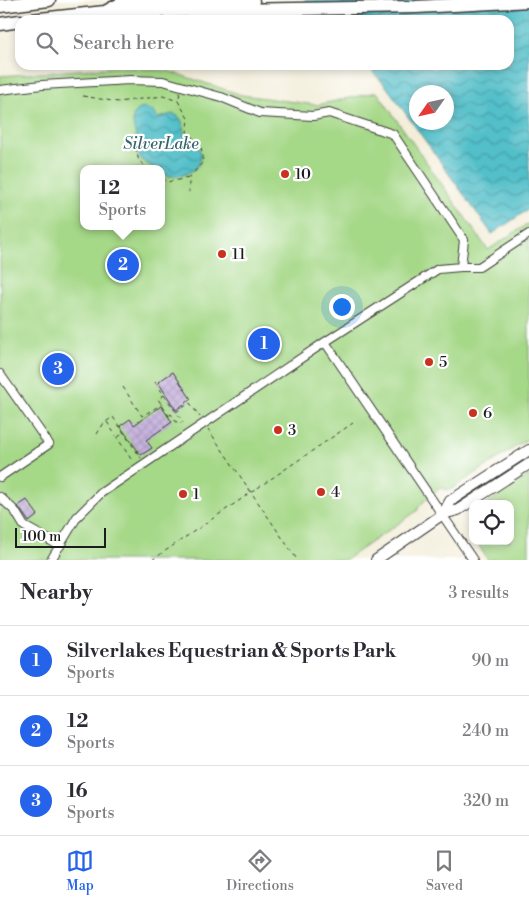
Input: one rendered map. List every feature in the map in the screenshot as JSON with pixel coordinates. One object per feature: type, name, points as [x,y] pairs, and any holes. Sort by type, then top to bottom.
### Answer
[{"type":"highway","points":[[0,6],[49,0]]},
{"type":"highway","points":[[77,15],[105,12],[404,0]]},
{"type":"highway","points":[[281,5],[416,7],[529,1]]},
{"type":"highway","points":[[0,24],[15,22]]},
{"type":"main road","points":[[443,514],[450,501],[529,450]]},
{"type":"main road","points":[[376,560],[443,514],[458,510],[529,464]]},
{"type":"street","points":[[0,90],[42,85],[163,80],[221,97],[260,113],[313,116],[328,113],[393,134],[464,240],[460,267]]},
{"type":"street","points":[[51,560],[77,516],[101,493],[325,342],[438,269],[479,267],[529,234]]},
{"type":"street","points":[[325,342],[473,560]]},
{"type":"street","points":[[0,374],[49,444],[0,476]]},
{"type":"street","points":[[0,497],[14,511],[24,526],[60,546]]},
{"type":"path","points":[[178,101],[182,86]]},
{"type":"path","points":[[83,96],[118,102],[163,96],[178,101],[189,120],[187,132],[201,146],[203,162],[188,178],[167,182],[165,180]]},
{"type":"path","points":[[133,140],[139,161],[144,165]]},
{"type":"path","points":[[188,178],[188,192]]},
{"type":"path","points":[[155,382],[183,422],[178,424],[171,414],[169,415]]},
{"type":"path","points":[[123,387],[142,416],[162,404]]},
{"type":"path","points":[[164,395],[158,399],[171,419]]},
{"type":"path","points":[[176,412],[190,403],[296,558]]},
{"type":"path","points":[[97,434],[106,422],[113,417],[141,458]]},
{"type":"path","points":[[106,422],[132,462]]},
{"type":"path","points":[[152,560],[353,423]]},
{"type":"path","points":[[117,438],[124,433]]},
{"type":"green space","points":[[79,70],[168,71],[242,95],[317,105],[377,92],[488,250],[529,223],[529,438],[450,490],[439,488],[420,505],[417,511],[345,560],[0,560],[0,76]]},
{"type":"green space","points":[[529,475],[529,560],[488,560],[479,545],[514,545],[514,500],[492,500]]},
{"type":"water","points":[[304,0],[529,0],[529,209],[492,234],[418,130],[454,130],[454,85],[409,85],[409,118],[386,86],[371,70],[514,70],[514,15],[318,15]]},
{"type":"water","name":"SilverLake","points":[[145,108],[153,111],[158,118],[172,114],[180,119],[183,124],[184,134],[199,148],[201,156],[196,168],[183,175],[168,176],[165,174],[165,165],[150,165],[138,155],[133,119],[136,112]]},
{"type":"building","points":[[173,372],[191,399],[176,410],[158,382]]},
{"type":"building","points":[[161,406],[172,422],[146,440],[152,448],[141,455],[120,426],[130,419],[134,425]]},
{"type":"building","points":[[27,500],[38,515],[29,522],[18,506]]},
{"type":"place","name":"10","points":[[285,174]]},
{"type":"place","name":"11","points":[[222,254]]},
{"type":"place","name":"12","points":[[123,265]]},
{"type":"place","name":"Silverlakes Equestrian & Sports Park","points":[[264,344]]},
{"type":"place","name":"5","points":[[429,362]]},
{"type":"place","name":"16","points":[[58,369]]},
{"type":"place","name":"6","points":[[473,413]]},
{"type":"place","name":"3","points":[[278,430]]},
{"type":"place","name":"4","points":[[321,492]]},
{"type":"place","name":"1","points":[[183,494]]}]
